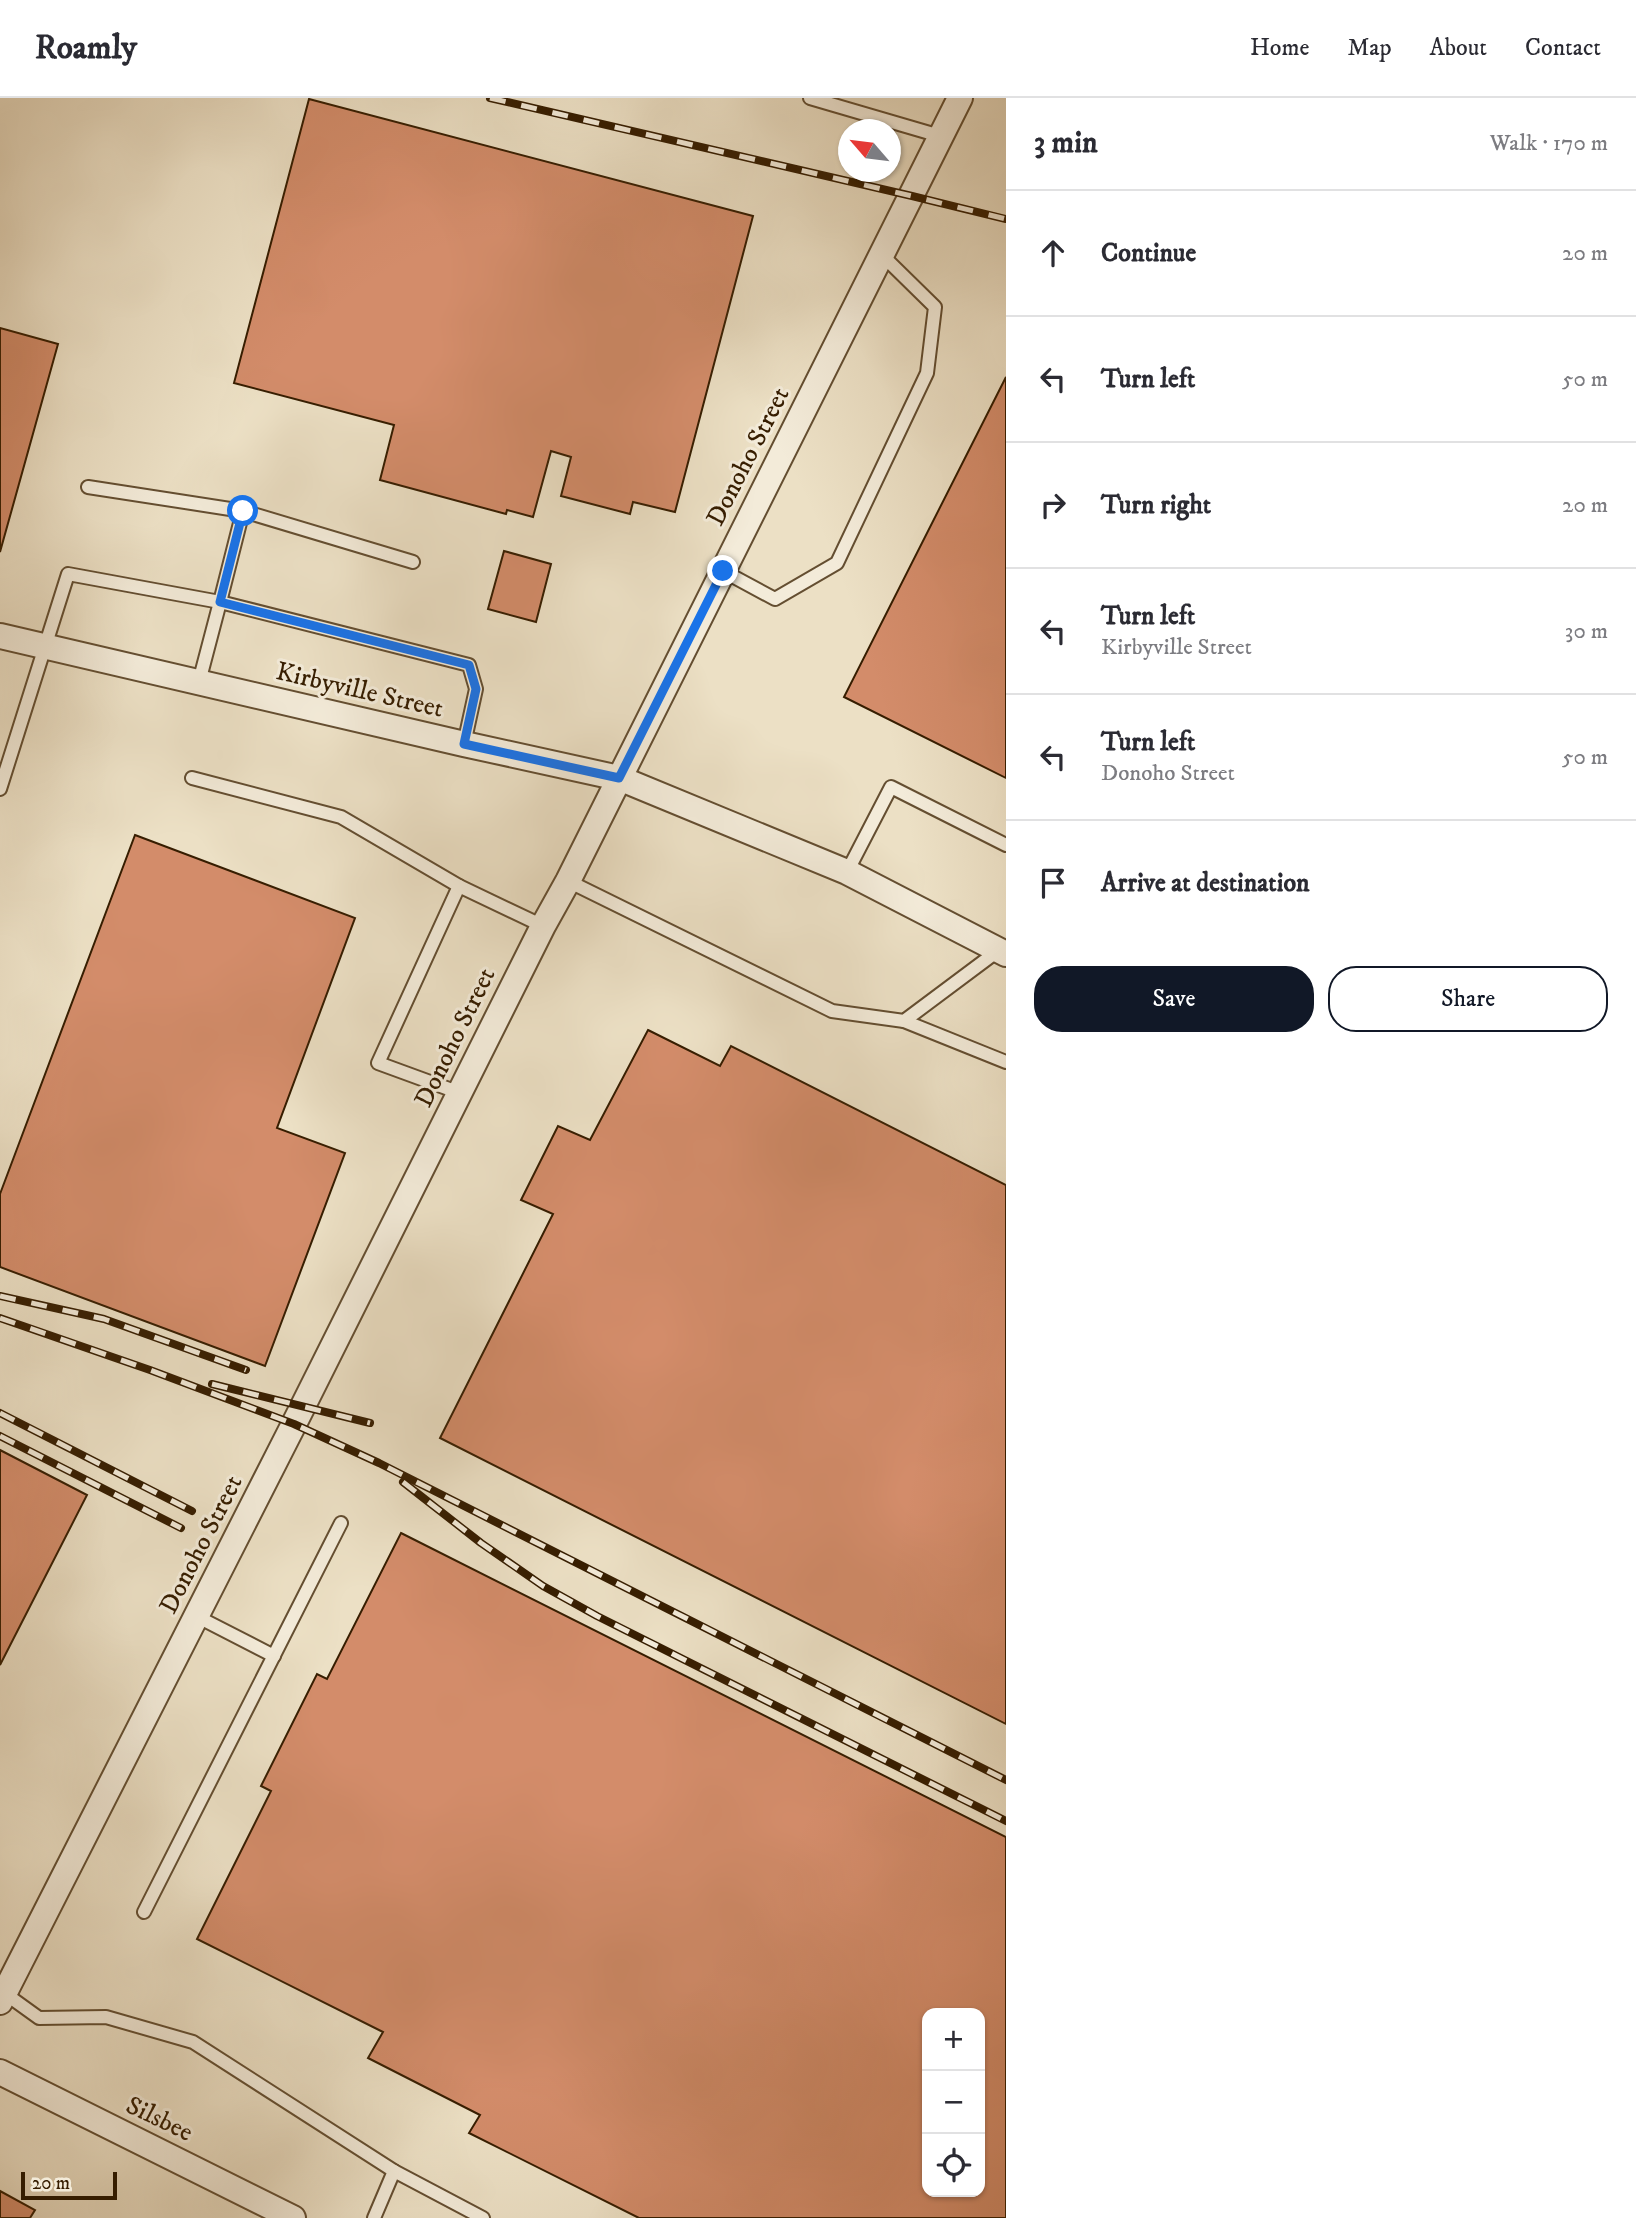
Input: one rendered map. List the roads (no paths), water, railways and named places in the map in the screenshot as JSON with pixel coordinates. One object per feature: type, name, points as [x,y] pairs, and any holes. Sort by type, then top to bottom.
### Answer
[{"type":"street","name":"Donoho Street","points":[[2,1995],[197,1616],[960,98]]},
{"type":"street","name":"Kirbyville Street","points":[[0,636],[619,778],[847,872],[1003,952]]},
{"type":"street","name":"Silsbee","points":[[0,2072],[293,2218]]},
{"type":"lane","points":[[810,98],[940,136]]},
{"type":"lane","points":[[723,571],[775,599],[837,564],[926,373],[935,307],[882,255]]},
{"type":"lane","points":[[88,487],[243,511],[413,562]]},
{"type":"lane","points":[[199,682],[243,511]]},
{"type":"lane","points":[[0,789],[68,573],[220,602],[469,665],[476,689],[464,744]]},
{"type":"lane","points":[[192,778],[341,817],[459,886],[543,926]]},
{"type":"lane","points":[[847,872],[891,787],[1006,845]]},
{"type":"lane","points":[[568,881],[832,1011],[904,1021],[1006,1062]]},
{"type":"lane","points":[[459,886],[379,1063],[460,1093]]},
{"type":"lane","points":[[904,1021],[1003,952]]},
{"type":"lane","points":[[144,1912],[341,1523]]},
{"type":"lane","points":[[197,1616],[274,1656]]},
{"type":"lane","points":[[2,1995],[38,2018],[106,2017],[193,2042],[394,2171],[482,2218]]},
{"type":"lane","points":[[374,2218],[394,2171]]},
{"type":"railway","points":[[490,98],[1006,219]]},
{"type":"railway","points":[[0,1296],[104,1319],[246,1370]]},
{"type":"railway","points":[[0,1318],[294,1424],[379,1463],[1006,1780]]},
{"type":"railway","points":[[212,1384],[370,1423]]},
{"type":"railway","points":[[0,1413],[192,1511]]},
{"type":"railway","points":[[0,1436],[181,1528]]},
{"type":"railway","points":[[403,1482],[481,1543],[543,1586],[597,1616],[1006,1821]]}]
